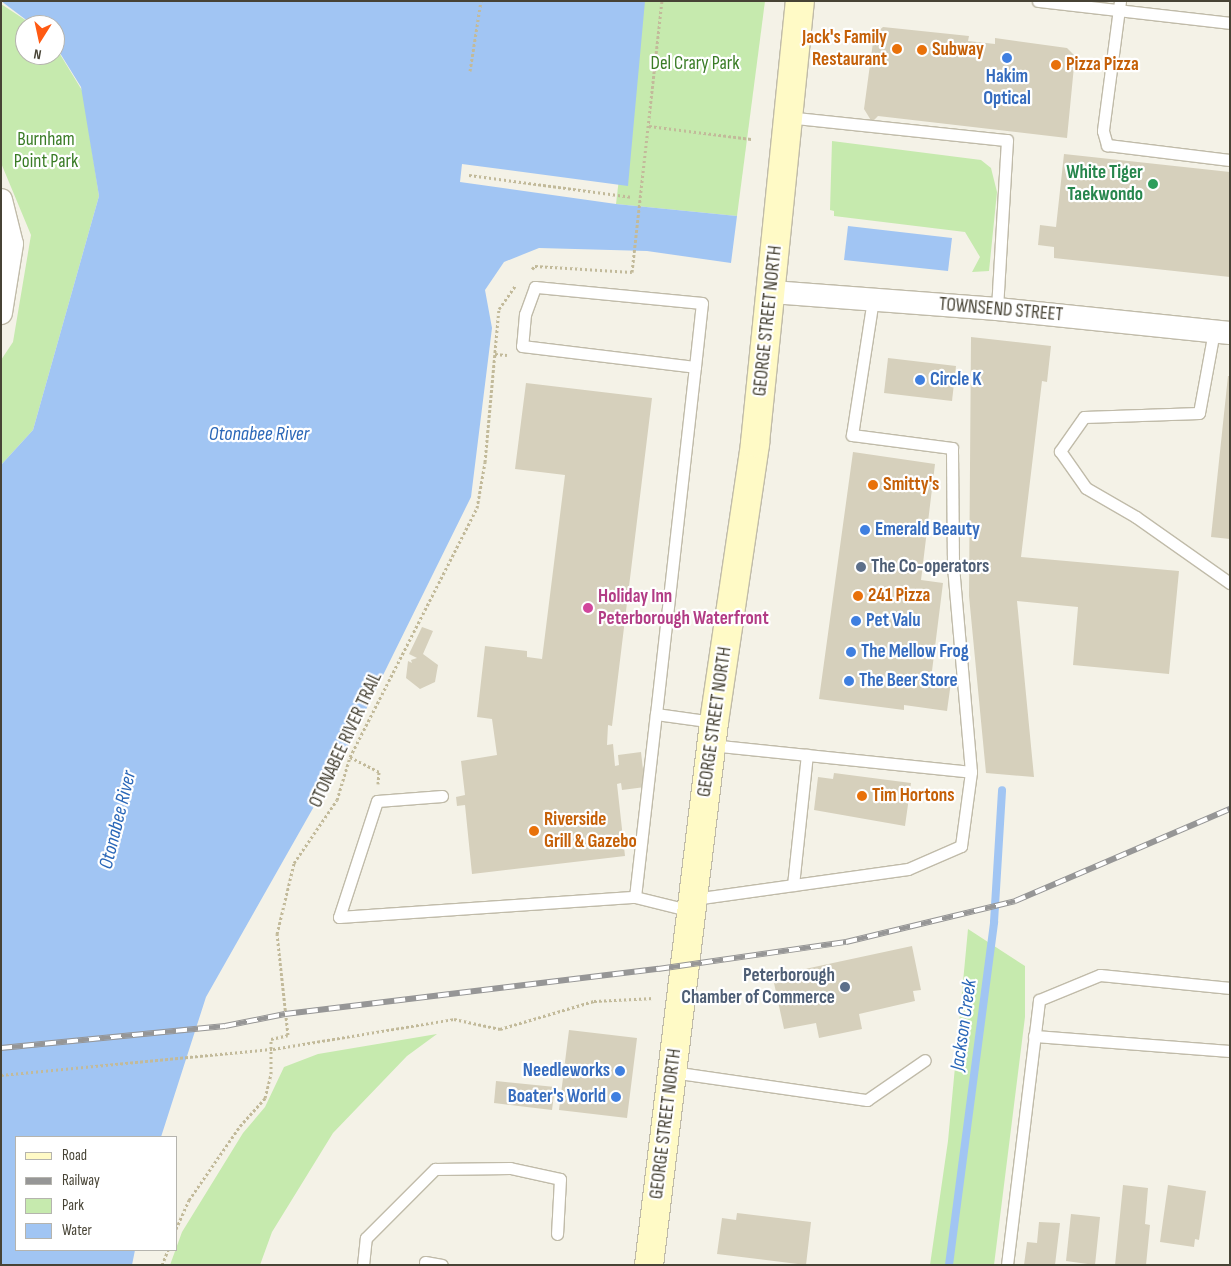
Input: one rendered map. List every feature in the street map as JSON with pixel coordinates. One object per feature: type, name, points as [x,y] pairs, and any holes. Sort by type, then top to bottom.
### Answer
[{"type":"main road","name":"GEORGE STREET NORTH","points":[[649,1265],[713,734],[755,443],[772,292],[787,117],[800,1]]},
{"type":"street","points":[[1,200],[12,244],[1,313]]},
{"type":"street","name":"TOWNSEND STREET","points":[[772,292],[997,309],[1222,332]]},
{"type":"lane","points":[[1038,1],[1119,6],[1230,23]]},
{"type":"lane","points":[[1119,6],[1103,131],[1107,145],[1230,160]]},
{"type":"lane","points":[[787,117],[1007,140],[997,309]]},
{"type":"lane","points":[[635,897],[656,714],[695,367],[702,303],[535,287],[525,314],[522,346],[695,367]]},
{"type":"lane","points":[[442,796],[377,801],[339,917],[635,897],[692,905],[793,885],[908,869],[961,846],[971,772],[953,565],[952,448],[852,434],[873,300]]},
{"type":"lane","points":[[1222,332],[1199,413],[1084,417],[1060,451],[1086,488],[1136,517],[1230,583]]},
{"type":"lane","points":[[656,714],[713,734],[807,755],[971,772]]},
{"type":"lane","points":[[793,885],[807,755]]},
{"type":"lane","points":[[1007,1265],[1039,1000],[1100,975],[1230,988]]},
{"type":"lane","points":[[1034,1036],[1230,1052]]},
{"type":"lane","points":[[672,1072],[867,1100],[925,1060]]},
{"type":"lane","points":[[363,1265],[366,1238],[435,1169],[510,1168],[560,1179],[557,1234]]},
{"type":"lane","points":[[426,1262],[442,1265]]},
{"type":"path","points":[[470,71],[481,1]]},
{"type":"path","points":[[632,272],[662,1]]},
{"type":"path","points":[[649,126],[751,139]]},
{"type":"path","points":[[469,175],[631,197]]},
{"type":"path","name":"OTONABEE RIVER TRAIL","points":[[273,1049],[271,1039],[288,1034],[277,934],[294,863],[337,800],[350,757],[477,508],[485,462],[499,309],[507,293]]},
{"type":"path","points":[[350,757],[379,772],[377,801]]},
{"type":"path","points":[[1,1075],[273,1049],[454,1019],[500,1029],[594,1001],[682,996]]},
{"type":"path","points":[[178,1225],[189,1200],[240,1126],[264,1098],[273,1049]]},
{"type":"path","points":[[162,1265],[168,1251]]},
{"type":"green space","name":"Del Crary Park","points":[[640,1],[765,1],[737,216],[616,204]]},
{"type":"green space","name":"Burnham Point Park","points":[[1,4],[18,15],[15,15],[15,65],[65,65],[65,62],[83,92],[99,196],[33,430],[1,465],[1,360],[13,342],[31,235],[1,163]]},
{"type":"green space","points":[[832,141],[981,160],[991,168],[997,192],[989,271],[972,272],[980,257],[965,232],[834,216],[834,211],[830,210]]},
{"type":"green space","points":[[968,929],[1025,966],[1025,1017],[994,1265],[930,1265],[948,1141]]},
{"type":"green space","points":[[437,1034],[407,1056],[333,1133],[272,1232],[260,1265],[170,1265],[175,1251],[178,1251],[178,1243],[182,1232],[243,1133],[265,1107],[284,1067],[318,1054]]},
{"type":"water","name":"Otonabee River","points":[[1,1],[645,1],[628,186],[462,164],[460,182],[616,204],[737,216],[731,263],[647,251],[539,248],[504,262],[485,290],[492,328],[471,497],[346,750],[206,997],[161,1136],[15,1136],[15,1251],[135,1251],[132,1265],[1,1265],[1,465],[33,430],[99,196],[81,87],[65,61],[65,15],[20,15]]},
{"type":"water","points":[[848,226],[952,238],[948,271],[844,260]]},
{"type":"building","points":[[883,27],[969,36],[968,41],[995,44],[995,38],[1067,48],[1075,56],[1067,138],[878,116],[872,122],[864,109],[874,35]]},
{"type":"building","points":[[1064,154],[1230,172],[1230,277],[1054,258],[1054,247],[1038,245],[1040,225],[1056,227]]},
{"type":"building","points":[[971,337],[1051,346],[1047,382],[1042,381],[1021,557],[1179,571],[1169,674],[1073,665],[1078,607],[1017,601],[1034,777],[986,773],[969,596]]},
{"type":"building","name":"Circle K","points":[[888,358],[956,366],[952,401],[884,393]]},
{"type":"building","points":[[1228,376],[1230,376],[1230,539],[1211,537]]},
{"type":"building","name":"Holiday Inn Peterborough Waterfront","points":[[526,383],[652,398],[612,726],[608,725],[607,745],[613,744],[615,766],[619,765],[618,755],[641,752],[645,787],[622,790],[621,783],[617,784],[625,856],[472,874],[465,805],[457,806],[456,797],[465,795],[461,761],[497,755],[492,719],[477,717],[485,646],[527,651],[527,657],[542,659],[565,475],[515,469]]},
{"type":"building","points":[[853,452],[935,464],[921,580],[943,583],[931,679],[951,682],[947,711],[904,705],[904,710],[819,699]]},
{"type":"building","points":[[422,627],[433,631],[423,654],[438,665],[435,682],[420,689],[406,678],[408,661],[412,663],[411,660],[417,658],[409,654]]},
{"type":"building","name":"Tim Hortons","points":[[834,773],[911,783],[905,826],[814,810],[818,777],[833,779]]},
{"type":"building","points":[[912,946],[921,990],[913,991],[915,1001],[859,1014],[862,1029],[819,1038],[816,1023],[784,1029],[774,983],[806,976],[805,969]]},
{"type":"building","points":[[569,1030],[637,1038],[627,1118],[559,1110]]},
{"type":"building","points":[[496,1081],[555,1087],[552,1110],[494,1103]]},
{"type":"building","points":[[1123,1185],[1148,1188],[1145,1224],[1150,1225],[1146,1265],[1115,1265]]},
{"type":"building","points":[[1168,1185],[1206,1191],[1199,1240],[1195,1239],[1194,1247],[1160,1242]]},
{"type":"building","points":[[737,1213],[811,1222],[806,1265],[717,1254],[722,1218],[736,1220]]},
{"type":"building","points":[[1071,1214],[1100,1217],[1095,1265],[1066,1261]]},
{"type":"building","points":[[1039,1222],[1060,1223],[1055,1265],[1024,1265],[1027,1242],[1037,1243]]},
{"type":"waterway","name":"Jackson Creek","points":[[949,1265],[994,922],[1002,790]]},
{"type":"railway","points":[[1,1048],[225,1026],[285,1014],[658,969],[846,942],[1015,901],[1230,809]]},
{"type":"place","name":"Jack's Family Restaurant","points":[[897,49]]},
{"type":"place","name":"Subway","points":[[922,50]]},
{"type":"place","name":"Hakim Optical","points":[[1007,58]]},
{"type":"place","name":"Pizza Pizza","points":[[1056,65]]},
{"type":"place","name":"White Tiger Taekwondo","points":[[1153,184]]},
{"type":"place","name":"Circle K","points":[[920,380]]},
{"type":"place","name":"Smitty's","points":[[873,485]]},
{"type":"place","name":"Emerald Beauty","points":[[865,530]]},
{"type":"place","name":"The Co-operators","points":[[861,567]]},
{"type":"place","name":"241 Pizza","points":[[858,596]]},
{"type":"place","name":"Holiday Inn Peterborough Waterfront","points":[[588,608]]},
{"type":"place","name":"Pet Valu","points":[[856,621]]},
{"type":"place","name":"The Mellow Frog","points":[[851,652]]},
{"type":"place","name":"The Beer Store","points":[[849,681]]},
{"type":"place","name":"Tim Hortons","points":[[862,796]]},
{"type":"place","name":"Riverside Grill & Gazebo","points":[[534,831]]},
{"type":"place","name":"Peterborough Chamber of Commerce","points":[[845,987]]},
{"type":"place","name":"Needleworks","points":[[620,1071]]},
{"type":"place","name":"Boater's World","points":[[616,1097]]}]
